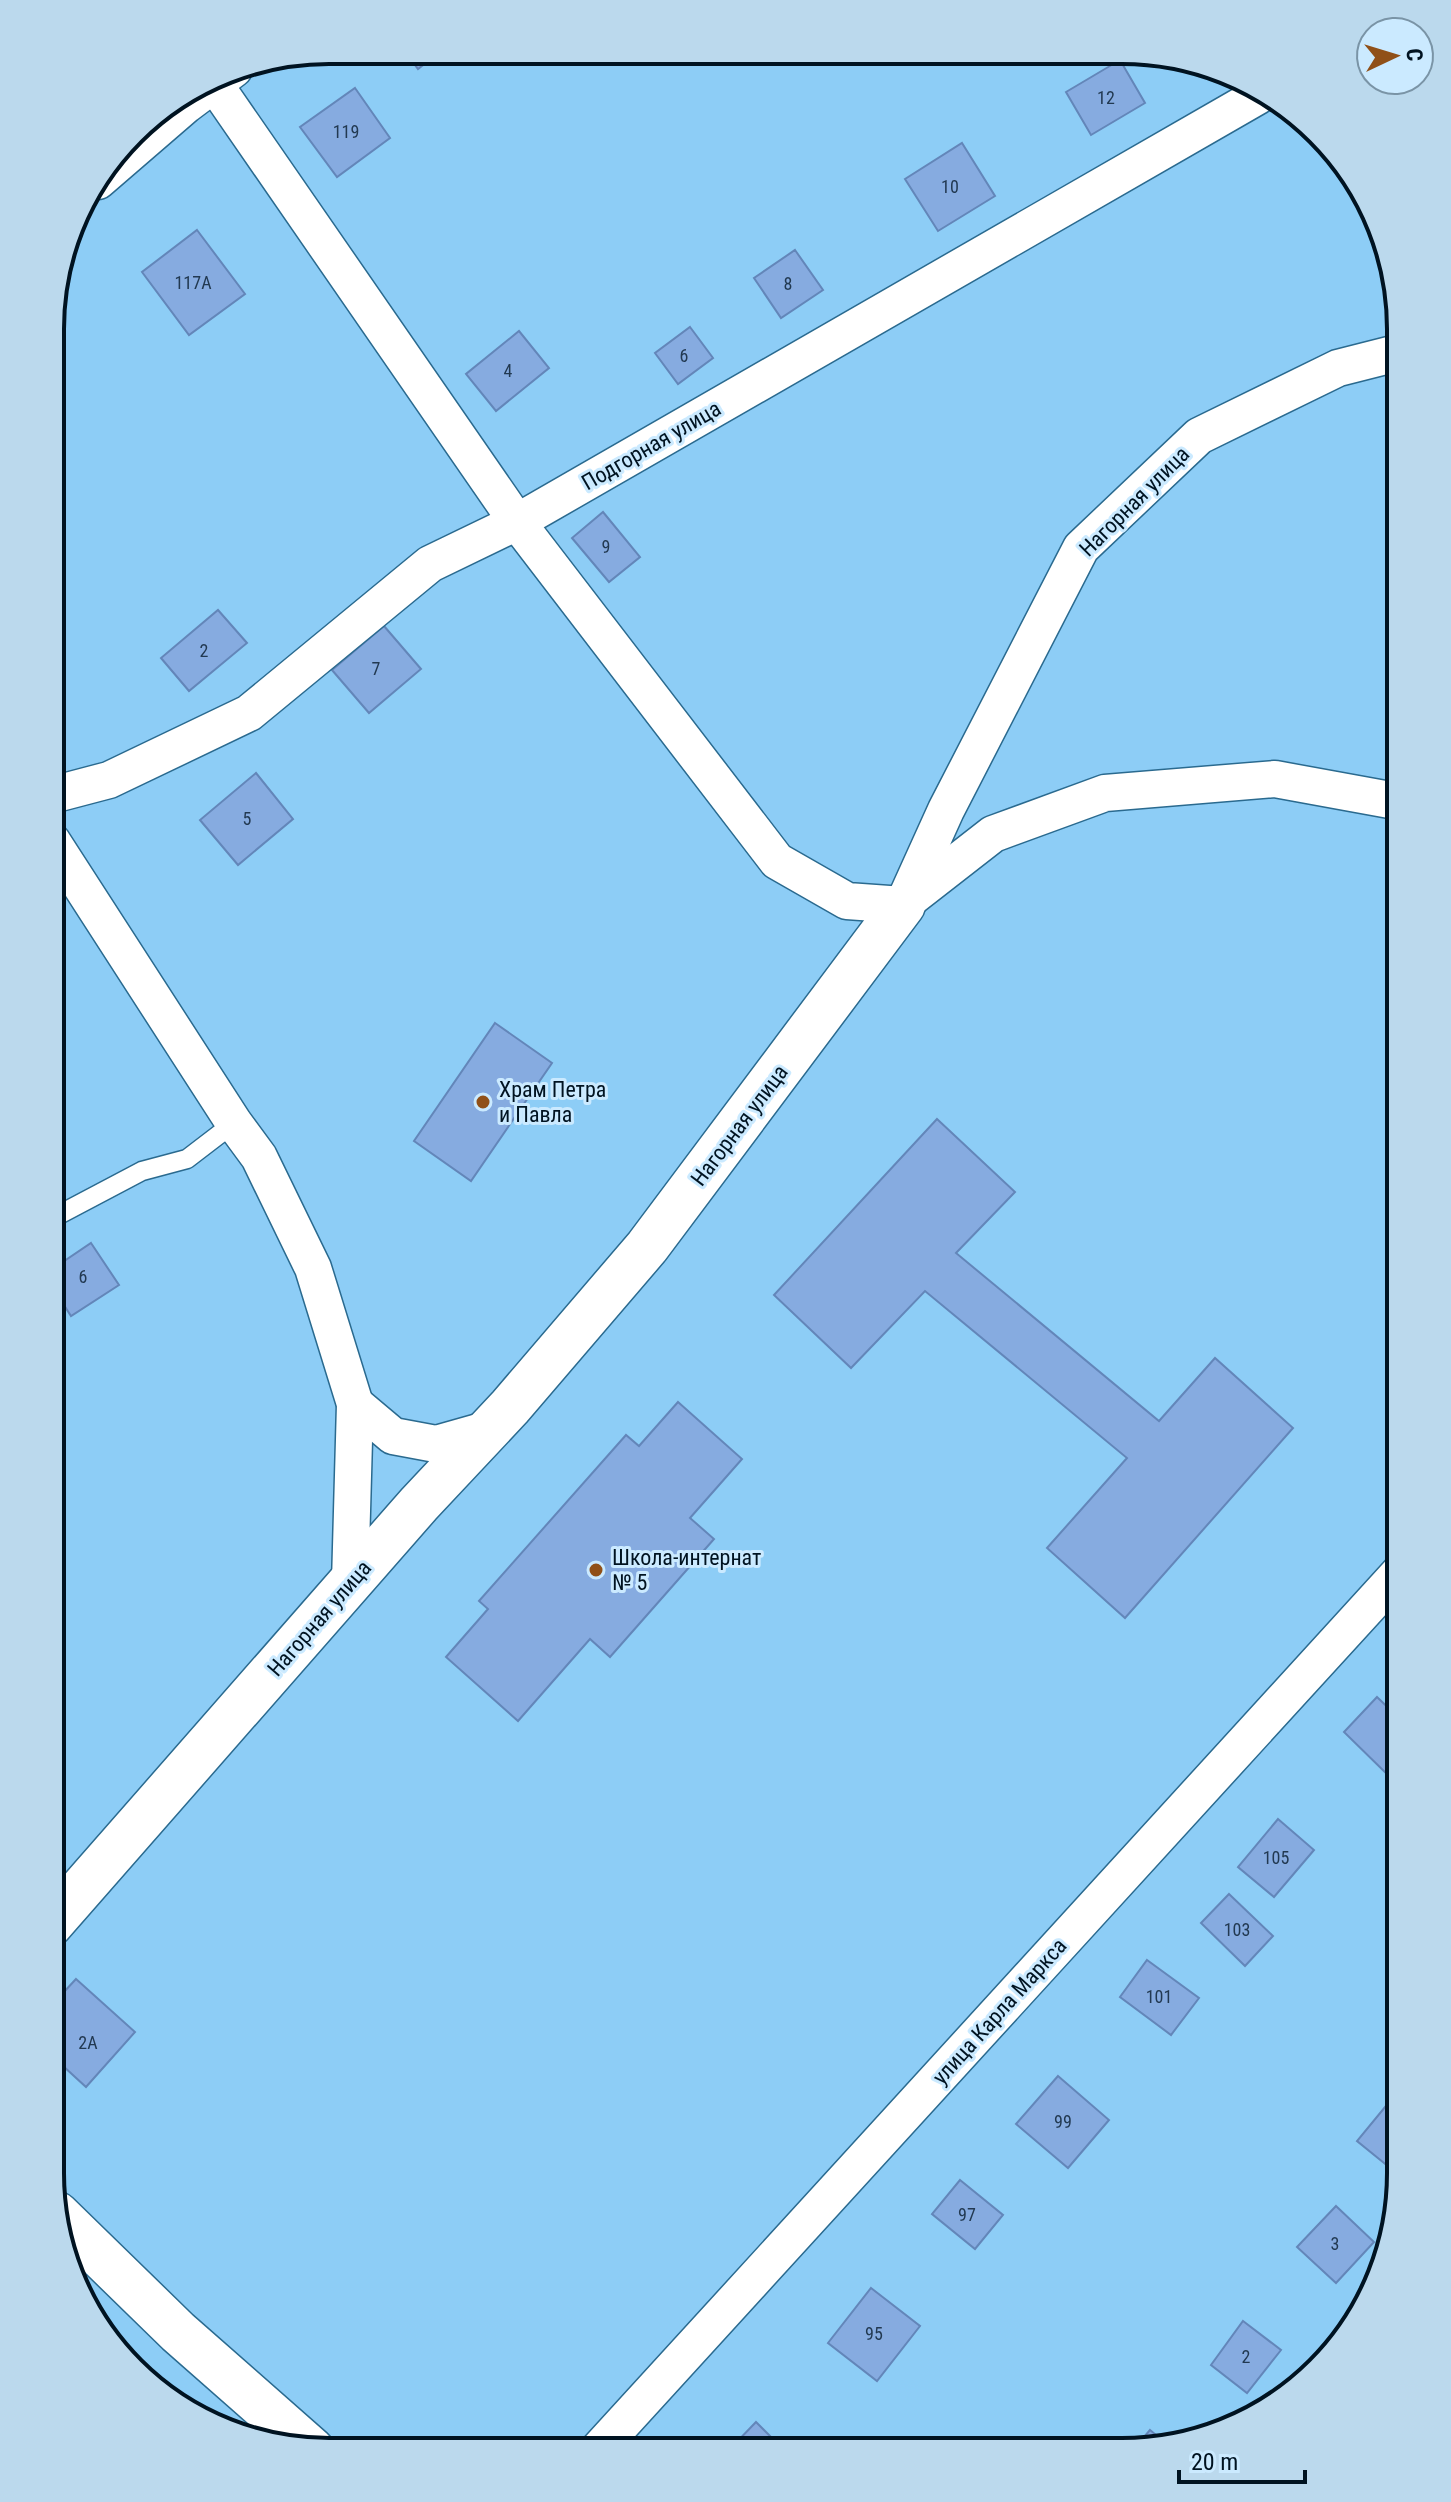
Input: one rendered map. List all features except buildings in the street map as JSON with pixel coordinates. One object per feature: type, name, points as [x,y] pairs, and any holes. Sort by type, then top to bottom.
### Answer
[{"type":"main road","name":"Нагорная улица","points":[[64,1909],[647,1247],[903,905]]},
{"type":"main road","points":[[69,2226],[178,2332],[296,2436]]},
{"type":"street","points":[[207,94],[517,522],[777,861],[847,901],[903,905],[993,834],[1105,793],[1275,779],[1387,799]]},
{"type":"street","name":"Подгорная улица","points":[[64,792],[109,780],[249,713],[430,564],[517,522],[1253,99]]},
{"type":"street","points":[[136,148],[174,115]]},
{"type":"street","name":"Нагорная улица","points":[[903,905],[946,810],[1081,548],[1199,436],[1338,368],[1387,356]]},
{"type":"street","points":[[64,860],[259,1157],[313,1268],[355,1404],[350,1583]]},
{"type":"street","points":[[355,1404],[393,1436],[436,1444],[489,1429]]},
{"type":"street","name":"улица Карла Маркса","points":[[609,2438],[1386,1587]]},
{"type":"lane","points":[[64,1212],[142,1171],[187,1159],[234,1123]]},
{"type":"place","name":"Храм Петра и Павла","points":[[483,1102]]},
{"type":"place","name":"Школа-интернат № 5","points":[[596,1570]]}]
